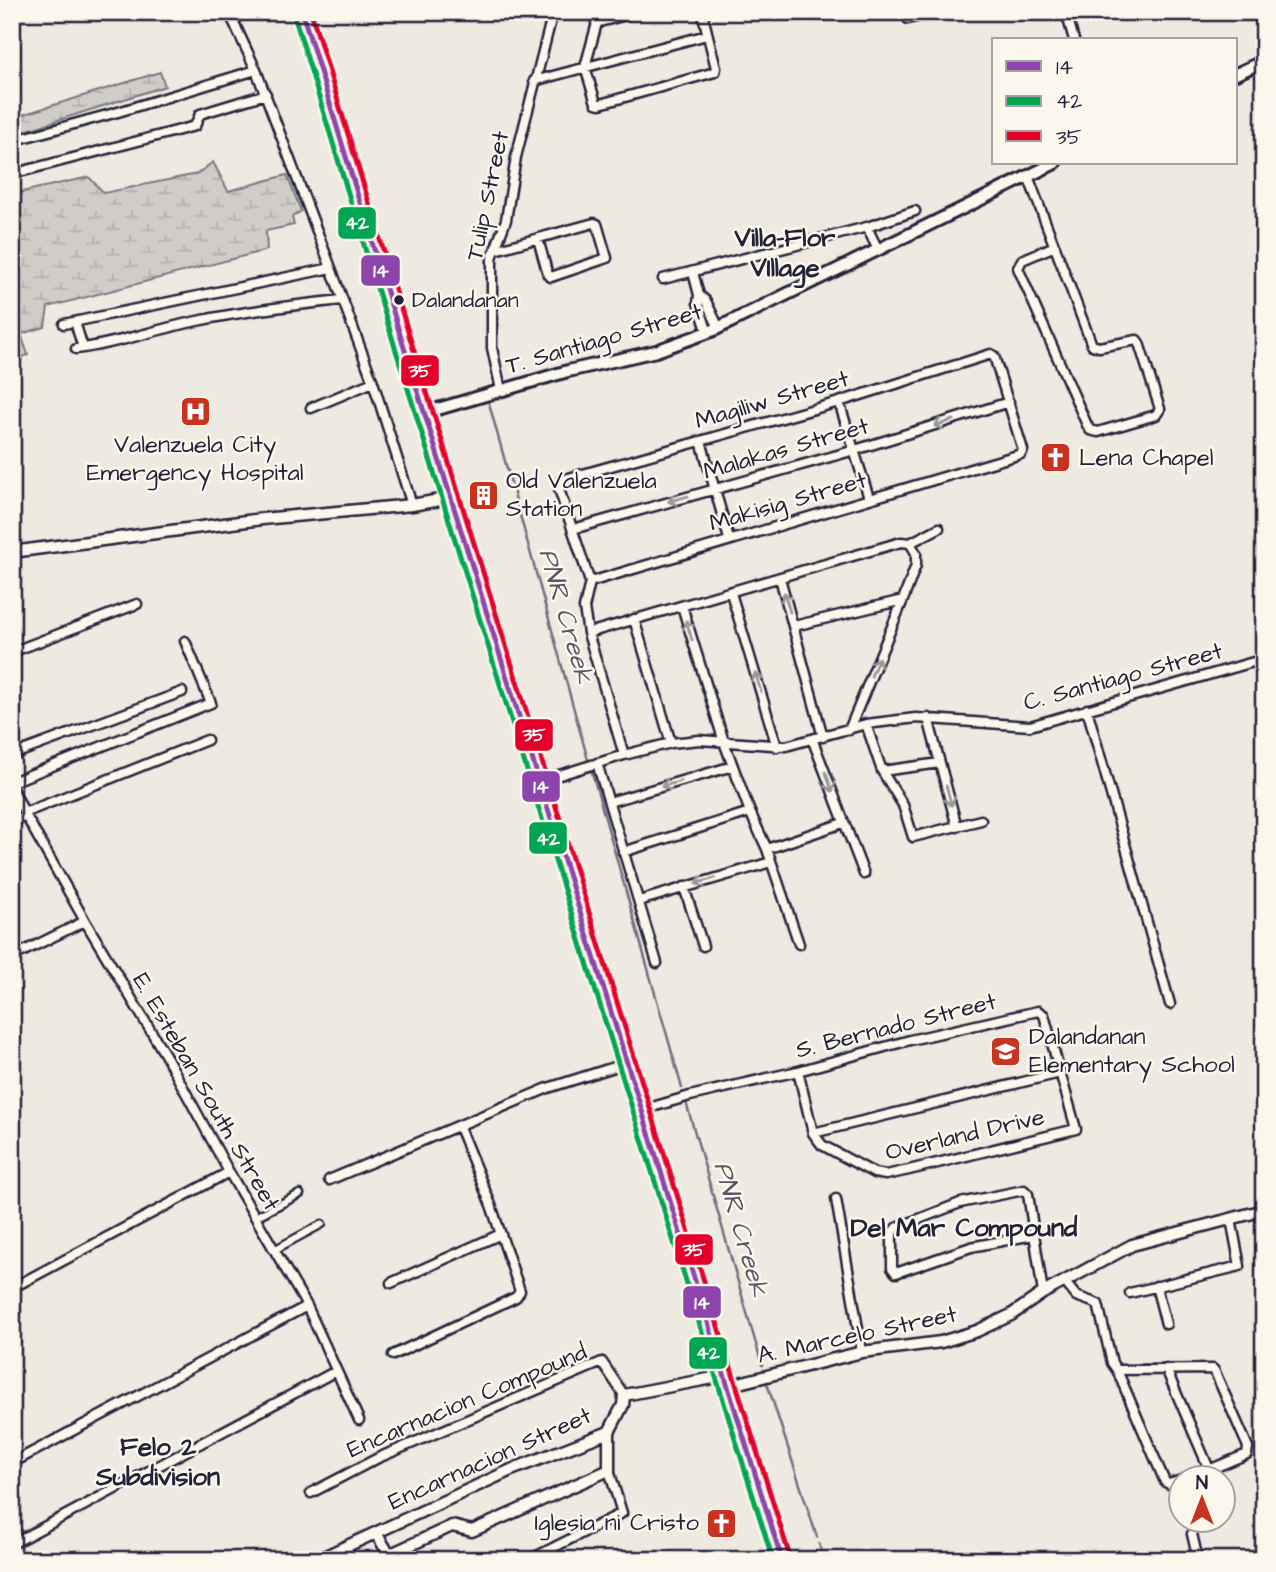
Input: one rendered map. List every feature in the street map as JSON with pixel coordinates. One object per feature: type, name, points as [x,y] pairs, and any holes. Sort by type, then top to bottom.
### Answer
[{"type":"highway","points":[[302,12],[424,413],[782,1560]]},
{"type":"main road","points":[[1238,73],[1264,61]]},
{"type":"main road","name":"T. Santiago Street","points":[[424,413],[568,371],[656,351],[713,330],[1053,164]]},
{"type":"street","points":[[229,12],[266,94],[331,268],[373,382],[412,505]]},
{"type":"street","name":"Tulip Street","points":[[501,390],[494,360],[491,328],[491,272],[495,250],[506,220],[513,168],[552,12]]},
{"type":"street","points":[[600,12],[585,67],[596,103],[600,104],[715,72],[702,12]]},
{"type":"street","points":[[597,23],[637,12]]},
{"type":"street","points":[[907,16],[934,12]]},
{"type":"street","points":[[1066,12],[1073,38]]},
{"type":"street","points":[[534,81],[707,35]]},
{"type":"street","points":[[12,141],[256,70]]},
{"type":"street","points":[[12,174],[195,126],[200,114],[266,94]]},
{"type":"street","points":[[1028,176],[1055,246],[1092,345],[1099,347],[1137,340],[1160,409],[1156,415],[1098,432],[1090,430],[1018,268],[1022,260],[1055,246]]},
{"type":"street","points":[[663,279],[867,227],[915,211]]},
{"type":"street","points":[[495,250],[594,223],[597,224],[607,258],[551,277],[548,275],[538,239]]},
{"type":"street","points":[[867,227],[878,250]]},
{"type":"street","points":[[64,324],[331,268]]},
{"type":"street","points":[[694,272],[698,303],[713,330]]},
{"type":"street","points":[[75,322],[79,348],[221,316],[342,300]]},
{"type":"street","name":"Magiliw Street","points":[[573,529],[559,489],[559,483],[565,479],[839,402],[991,354],[994,356],[1009,402]]},
{"type":"street","points":[[311,408],[373,382]]},
{"type":"street","points":[[839,402],[869,498]]},
{"type":"street","name":"Makisig Street","points":[[590,582],[1021,454],[1023,450],[1009,402]]},
{"type":"street","name":"Malakas Street","points":[[573,529],[855,450],[1009,402]]},
{"type":"street","points":[[701,441],[729,539]]},
{"type":"street","points":[[12,552],[262,519],[412,505],[451,498]]},
{"type":"street","points":[[588,633],[901,542],[910,543],[939,528]]},
{"type":"street","points":[[573,529],[590,582],[584,608],[588,633],[624,755]]},
{"type":"street","points":[[849,730],[916,565],[916,553],[910,543]]},
{"type":"street","points":[[780,579],[823,737]]},
{"type":"street","points":[[731,593],[777,747]]},
{"type":"street","points":[[794,626],[903,600]]},
{"type":"street","points":[[12,652],[137,604]]},
{"type":"street","points":[[682,606],[724,742],[767,849],[799,944]]},
{"type":"street","points":[[634,620],[671,743]]},
{"type":"street","points":[[12,782],[211,703],[186,641]]},
{"type":"street","name":"C. Santiago Street","points":[[540,781],[671,743],[699,740],[777,747],[813,741],[866,724],[928,718],[1030,726],[1264,659]]},
{"type":"street","points":[[12,755],[182,692]]},
{"type":"street","points":[[1087,709],[1170,1004]]},
{"type":"street","points":[[928,718],[957,827]]},
{"type":"street","points":[[866,724],[882,771],[903,805],[913,837],[981,820]]},
{"type":"street","points":[[12,822],[207,740]]},
{"type":"street","points":[[813,741],[864,874]]},
{"type":"street","points":[[597,763],[657,963]]},
{"type":"street","points":[[882,771],[940,763]]},
{"type":"street","points":[[610,802],[733,766]]},
{"type":"street","name":"E. Esteban South Street","points":[[12,788],[85,921],[167,1058],[307,1306],[359,1420]]},
{"type":"street","points":[[623,852],[750,812]]},
{"type":"street","points":[[767,849],[843,823]]},
{"type":"street","points":[[639,901],[771,863]]},
{"type":"street","points":[[684,887],[703,947]]},
{"type":"street","points":[[18,954],[85,921]]},
{"type":"street","name":"S. Bernado Street","points":[[642,1110],[910,1040],[1038,1011],[1044,1015],[1076,1129]]},
{"type":"street","points":[[329,1181],[548,1088],[627,1063]]},
{"type":"street","points":[[798,1071],[813,1133],[1060,1073]]},
{"type":"street","points":[[393,1355],[516,1297],[520,1291],[459,1127]]},
{"type":"street","name":"Overland Drive","points":[[813,1133],[822,1145],[841,1157],[874,1173],[886,1175],[1076,1129]]},
{"type":"street","points":[[12,1288],[229,1172]]},
{"type":"street","points":[[1033,1235],[971,1247],[897,1273],[892,1268],[892,1233],[896,1228],[960,1203],[1024,1189],[1028,1194],[1043,1293]]},
{"type":"street","points":[[255,1217],[300,1194]]},
{"type":"street","points":[[836,1199],[862,1352]]},
{"type":"street","name":"A. Marcelo Street","points":[[726,1381],[862,1352],[941,1342],[977,1331],[1011,1315],[1043,1293],[1132,1245],[1264,1210]]},
{"type":"street","points":[[1130,1293],[1240,1266],[1231,1219]]},
{"type":"street","points":[[274,1250],[322,1224]]},
{"type":"street","points":[[391,1283],[501,1234]]},
{"type":"street","points":[[1064,1281],[1076,1296],[1098,1304],[1112,1363],[1168,1484]]},
{"type":"street","points":[[1156,1286],[1166,1324]]},
{"type":"street","points":[[12,1463],[307,1306]]},
{"type":"street","name":"Encarnacion Compound","points":[[311,1493],[378,1458],[602,1362],[624,1395]]},
{"type":"street","points":[[1166,1369],[1207,1464]]},
{"type":"street","points":[[1117,1370],[1216,1371],[1248,1447],[1247,1454],[1225,1464]]},
{"type":"street","points":[[12,1544],[336,1371]]},
{"type":"street","points":[[624,1395],[726,1381]]},
{"type":"street","name":"Encarnacion Street","points":[[317,1560],[511,1470],[608,1432],[623,1405],[624,1395]]},
{"type":"street","points":[[529,1560],[621,1513],[608,1470],[608,1432]]},
{"type":"street","points":[[376,1533],[387,1551],[393,1553],[455,1526],[472,1531],[608,1470]]},
{"type":"street","points":[[1192,1534],[1198,1560]]},
{"type":"green space","points":[[160,72],[165,86],[12,135],[12,118]]},
{"type":"green space","points":[[213,162],[228,191],[287,175],[301,211],[292,217],[294,225],[266,231],[267,250],[48,307],[45,327],[21,334],[28,355],[12,361],[12,194],[89,177],[104,193],[197,174]]},
{"type":"waterway","name":"PNR Creek","points":[[488,400],[588,760]]},
{"type":"waterway","name":"PNR Creek","points":[[591,769],[682,1088]]},
{"type":"waterway","name":"PNR Creek","points":[[686,1102],[762,1365]]},
{"type":"waterway","name":"PNR Creek","points":[[766,1380],[817,1537]]},
{"type":"waterway","name":"PNR Creek","points":[[819,1544],[824,1560]]},
{"type":"transit line","name":"14","points":[[302,12],[782,1560]]},
{"type":"transit line","name":"35","points":[[311,12],[790,1557]]},
{"type":"transit line","name":"42","points":[[294,15],[773,1560]]},
{"type":"place","name":"Dalandanan","points":[[399,300]]},
{"type":"place","name":"Valenzuela City Emergency Hospital","points":[[195,411]]},
{"type":"place","name":"Lena Chapel","points":[[1056,458]]},
{"type":"place","name":"Old Valenzuela Station","points":[[483,495]]},
{"type":"place","name":"Dalandanan Elementary School","points":[[1006,1051]]},
{"type":"place","name":"Iglesia ni Cristo","points":[[722,1523]]},
{"type":"district","name":"Villa-Flor VIllage","points":[[785,253]]},
{"type":"district","name":"Del Mar Compound","points":[[964,1228]]},
{"type":"district","name":"Felo 2 Subdivision","points":[[158,1462]]}]
